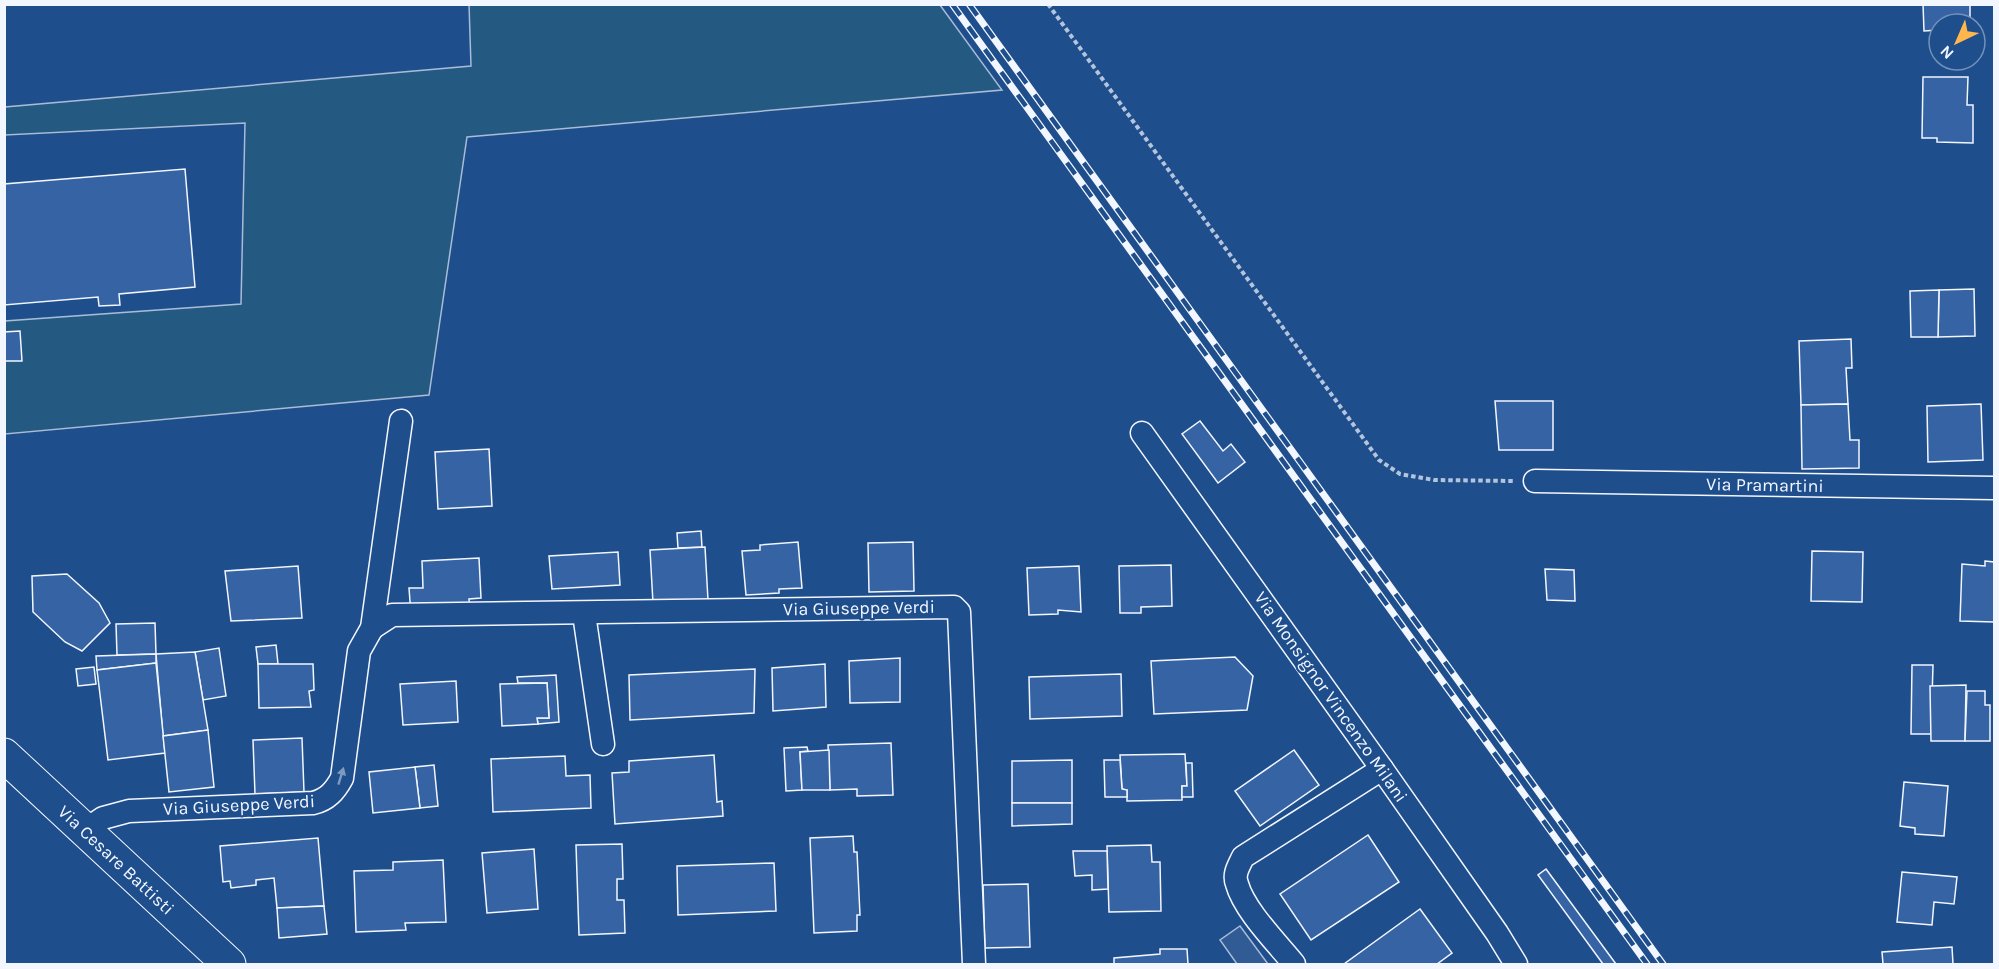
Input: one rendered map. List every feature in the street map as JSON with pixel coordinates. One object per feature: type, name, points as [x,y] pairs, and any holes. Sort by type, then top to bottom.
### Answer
[{"type":"main road","name":"Via Cesare Battisti","points":[[4,755],[229,964]]},
{"type":"street","name":"Via Giuseppe Verdi","points":[[84,831],[103,818],[129,811],[313,803],[327,797],[342,778],[359,651],[372,628],[401,421]]},
{"type":"street","name":"Via Monsignor Vincenzo Milani","points":[[1142,433],[1382,769],[1497,933],[1516,964]]},
{"type":"street","name":"Via Pramartini","points":[[1535,481],[1995,488]]},
{"type":"street","name":"Via Giuseppe Verdi","points":[[372,628],[392,615],[954,607],[959,612],[974,964]]},
{"type":"street","points":[[584,614],[603,744]]},
{"type":"street","points":[[1294,964],[1251,908],[1236,883],[1236,869],[1243,857],[1382,769]]},
{"type":"path","points":[[1048,4],[1379,460],[1400,474],[1434,480],[1535,481]]},
{"type":"shaded area","points":[[469,4],[940,5],[1002,90],[467,137],[429,395],[5,434],[5,321],[241,304],[245,123],[5,135],[5,107],[471,66]]},
{"type":"shaded area","points":[[1240,926],[1268,964],[1237,964],[1220,940]]},
{"type":"building","points":[[1923,4],[1970,4],[1970,12],[1927,12],[1927,31],[1924,31]]},
{"type":"building","points":[[1923,77],[1968,77],[1967,105],[1973,105],[1973,143],[1937,142],[1937,138],[1922,138]]},
{"type":"building","points":[[185,169],[195,287],[119,294],[120,305],[99,306],[98,297],[4,305],[4,184]]},
{"type":"building","points":[[1974,289],[1975,336],[1938,337],[1939,290]]},
{"type":"building","points":[[1939,290],[1938,337],[1911,337],[1910,291]]},
{"type":"building","points":[[20,331],[22,361],[4,361],[4,332]]},
{"type":"building","points":[[1851,339],[1852,368],[1846,368],[1848,404],[1801,405],[1799,341]]},
{"type":"building","points":[[1495,401],[1553,401],[1553,450],[1499,450]]},
{"type":"building","points":[[1848,404],[1850,440],[1859,440],[1859,468],[1802,469],[1801,405]]},
{"type":"building","points":[[1981,404],[1983,460],[1928,462],[1927,406]]},
{"type":"building","points":[[1200,421],[1223,451],[1231,444],[1245,462],[1218,483],[1182,434]]},
{"type":"building","points":[[489,449],[492,506],[438,509],[435,452]]},
{"type":"building","points":[[701,531],[702,547],[678,548],[677,533]]},
{"type":"building","points":[[798,542],[802,588],[779,589],[779,593],[746,595],[742,551],[760,550],[760,545]]},
{"type":"building","points":[[913,542],[914,591],[869,592],[868,543]]},
{"type":"building","points":[[705,547],[708,600],[653,603],[650,550]]},
{"type":"building","points":[[1812,551],[1863,552],[1862,602],[1811,601]]},
{"type":"building","points":[[618,552],[620,585],[552,589],[549,556]]},
{"type":"building","points":[[479,558],[481,598],[469,599],[470,612],[411,615],[409,588],[423,588],[422,561]]},
{"type":"building","points":[[1985,561],[1994,562],[1994,622],[1960,621],[1962,564],[1985,566]]},
{"type":"building","points":[[1171,565],[1172,606],[1141,607],[1141,613],[1120,613],[1119,566]]},
{"type":"building","points":[[298,566],[302,618],[231,621],[225,571]]},
{"type":"building","points":[[1079,566],[1081,612],[1058,610],[1058,614],[1029,615],[1027,568]]},
{"type":"building","points":[[1545,569],[1574,570],[1575,601],[1547,600]]},
{"type":"building","points":[[67,574],[99,603],[110,623],[82,651],[65,642],[33,612],[32,576]]},
{"type":"building","points":[[155,623],[156,654],[117,655],[116,624]]},
{"type":"building","points":[[276,645],[278,664],[258,664],[256,647]]},
{"type":"building","points":[[219,648],[226,696],[203,700],[195,652]]},
{"type":"building","points":[[195,652],[208,730],[163,736],[156,654]]},
{"type":"building","points":[[156,654],[156,663],[97,670],[96,656]]},
{"type":"building","points":[[1235,657],[1253,676],[1247,710],[1154,714],[1151,661]]},
{"type":"building","points":[[900,658],[900,702],[850,703],[849,661]]},
{"type":"building","points":[[156,663],[165,753],[108,760],[97,670]]},
{"type":"building","points":[[258,664],[313,664],[314,690],[309,691],[311,707],[259,708]]},
{"type":"building","points":[[825,664],[826,707],[773,711],[772,668]]},
{"type":"building","points":[[1912,665],[1933,665],[1931,734],[1911,734]]},
{"type":"building","points":[[94,667],[96,684],[78,686],[76,669]]},
{"type":"building","points":[[755,669],[754,713],[630,720],[629,675]]},
{"type":"building","points":[[1121,674],[1122,716],[1030,719],[1029,677]]},
{"type":"building","points":[[556,675],[559,722],[538,724],[537,718],[549,718],[547,683],[518,683],[517,677]]},
{"type":"building","points":[[456,681],[458,722],[403,725],[400,684]]},
{"type":"building","points":[[547,683],[549,718],[537,718],[538,724],[502,726],[500,684]]},
{"type":"building","points":[[1966,685],[1965,741],[1931,741],[1930,686]]},
{"type":"building","points":[[1967,691],[1985,691],[1985,705],[1990,705],[1990,741],[1965,741]]},
{"type":"building","points":[[208,730],[214,787],[169,792],[163,736]]},
{"type":"building","points":[[302,738],[304,792],[255,794],[253,740]]},
{"type":"building","points":[[891,743],[893,795],[857,796],[857,789],[830,790],[828,745]]},
{"type":"building","points":[[807,747],[808,751],[800,752],[802,790],[786,791],[784,748]]},
{"type":"building","points":[[829,750],[830,790],[802,790],[800,752]]},
{"type":"building","points":[[1294,750],[1319,785],[1260,826],[1235,791]]},
{"type":"building","points":[[1185,754],[1187,786],[1182,786],[1182,800],[1127,801],[1127,790],[1122,789],[1120,755]]},
{"type":"building","points":[[714,755],[717,802],[722,801],[723,816],[615,824],[612,773],[629,772],[629,761]]},
{"type":"building","points":[[565,756],[566,776],[590,775],[591,808],[493,812],[491,759]]},
{"type":"building","points":[[1072,760],[1072,803],[1012,803],[1012,761]]},
{"type":"building","points":[[1104,760],[1120,760],[1122,789],[1127,790],[1127,797],[1105,797]]},
{"type":"building","points":[[1186,763],[1192,763],[1193,797],[1182,797],[1182,786],[1187,786]]},
{"type":"building","points":[[434,765],[438,806],[420,808],[415,767]]},
{"type":"building","points":[[415,767],[420,808],[373,813],[369,772]]},
{"type":"building","points":[[1904,782],[1948,786],[1944,836],[1915,834],[1915,828],[1900,826]]},
{"type":"building","points":[[1012,803],[1072,803],[1072,824],[1012,826]]},
{"type":"building","points":[[1368,835],[1399,882],[1311,940],[1280,894]]},
{"type":"building","points":[[853,836],[854,852],[857,852],[860,915],[857,915],[857,931],[814,933],[810,838]]},
{"type":"building","points":[[318,838],[324,906],[277,908],[274,878],[256,880],[256,885],[231,888],[230,881],[223,882],[220,846]]},
{"type":"building","points":[[622,844],[623,879],[617,879],[617,900],[624,900],[625,933],[579,935],[576,845]]},
{"type":"building","points":[[1151,845],[1152,862],[1160,862],[1161,911],[1109,912],[1107,846]]},
{"type":"building","points":[[534,849],[538,909],[487,913],[482,853]]},
{"type":"building","points":[[1073,851],[1107,851],[1108,889],[1092,890],[1092,875],[1075,876]]},
{"type":"building","points":[[443,860],[446,922],[405,923],[406,930],[356,932],[354,871],[393,870],[393,862]]},
{"type":"building","points":[[774,863],[776,911],[678,915],[677,866]]},
{"type":"building","points":[[1546,869],[1616,964],[1603,964],[1538,875]]},
{"type":"building","points":[[1902,872],[1957,877],[1954,904],[1934,902],[1932,925],[1897,922]]},
{"type":"building","points":[[1028,884],[1030,947],[985,948],[983,885]]},
{"type":"building","points":[[324,906],[327,934],[279,938],[277,908]]},
{"type":"building","points":[[1420,909],[1452,953],[1437,964],[1344,964]]},
{"type":"building","points":[[1952,947],[1953,964],[1883,964],[1882,952]]},
{"type":"building","points":[[1160,949],[1187,949],[1188,964],[1114,964],[1114,958],[1160,954]]},
{"type":"railway","points":[[952,4],[1647,964]]},
{"type":"railway","points":[[969,4],[1663,964]]}]
